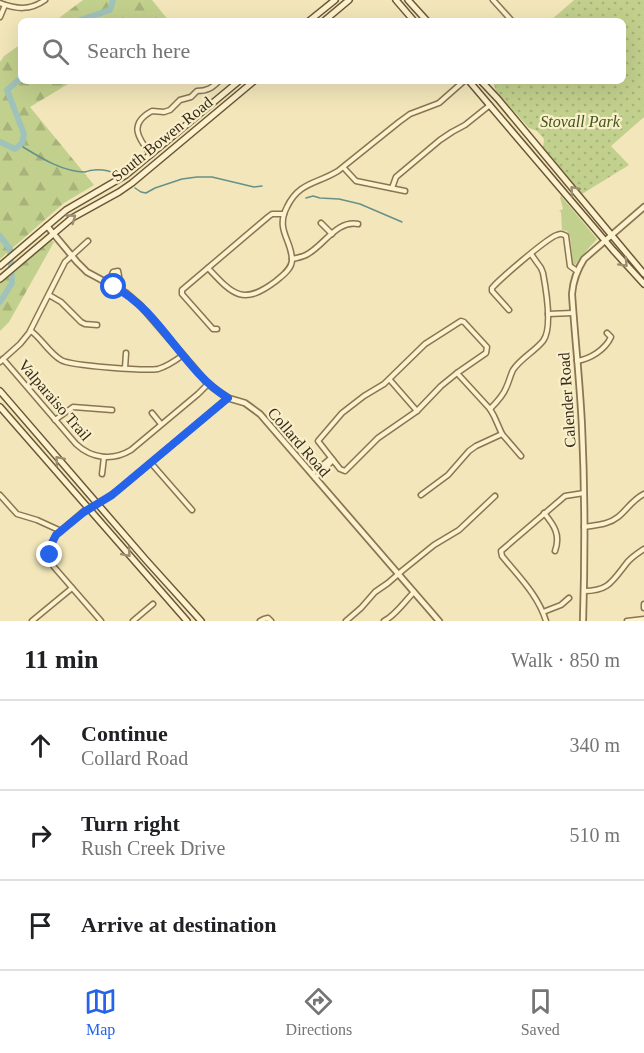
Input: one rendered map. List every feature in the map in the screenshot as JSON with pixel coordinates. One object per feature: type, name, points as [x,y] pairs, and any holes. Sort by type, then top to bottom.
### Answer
[{"type":"main road","points":[[312,18],[335,0]]},
{"type":"main road","points":[[326,18],[349,0]]},
{"type":"main road","points":[[396,0],[411,18]]},
{"type":"main road","points":[[408,0],[424,18]]},
{"type":"main road","points":[[316,15],[319,18]]},
{"type":"main road","name":"South Bowen Road","points":[[0,266],[72,206],[122,179],[235,84]]},
{"type":"main road","name":"South Bowen Road","points":[[0,279],[77,214],[132,183],[250,84]]},
{"type":"main road","points":[[472,84],[644,284]]},
{"type":"main road","points":[[484,84],[644,274]]},
{"type":"main road","points":[[0,391],[201,621]]},
{"type":"main road","points":[[0,407],[187,621]]},
{"type":"street","points":[[0,17],[2,4],[21,9],[45,0]]},
{"type":"street","points":[[493,0],[509,18]]},
{"type":"street","points":[[151,155],[139,139],[137,132],[142,118],[152,111],[170,110],[180,100],[191,97],[197,91],[212,88],[216,84]]},
{"type":"street","points":[[208,268],[230,290],[241,295],[252,295],[264,290],[284,274],[291,265],[292,259],[284,231],[284,214],[289,202],[305,186],[344,168],[410,114],[439,103],[461,84]]},
{"type":"street","points":[[392,188],[396,177],[440,140],[465,125],[490,105]]},
{"type":"street","points":[[344,168],[356,181],[405,191]]},
{"type":"street","points":[[509,310],[492,291],[492,288],[531,254],[555,236],[564,234],[568,240],[570,266],[577,271],[584,259],[644,207]]},
{"type":"street","points":[[217,329],[213,329],[182,294],[182,290],[272,214],[284,214]]},
{"type":"street","points":[[321,223],[332,234]]},
{"type":"street","points":[[292,259],[306,255],[340,227],[346,224],[358,224]]},
{"type":"street","name":"Collard Road","points":[[47,226],[87,272],[126,294],[141,306],[208,384],[228,398],[254,408],[439,621]]},
{"type":"street","points":[[2,360],[31,331],[63,264],[88,242]]},
{"type":"street","points":[[490,410],[503,394],[517,364],[542,342],[548,326],[542,268],[531,254]]},
{"type":"street","points":[[108,284],[113,272],[118,271],[119,276],[114,287]]},
{"type":"street","name":"Calender Road","points":[[577,271],[572,294],[582,429],[583,621]]},
{"type":"street","points":[[49,295],[61,302],[81,322],[97,325]]},
{"type":"street","points":[[548,314],[573,313]]},
{"type":"street","points":[[461,321],[487,347],[486,353],[441,386],[417,411],[378,438],[345,471],[340,469],[318,441],[342,413],[390,380],[425,344],[461,321]]},
{"type":"street","points":[[31,331],[58,359],[72,364],[146,370],[158,369],[183,355]]},
{"type":"street","points":[[577,361],[590,358],[609,342],[611,337],[607,333]]},
{"type":"street","points":[[125,368],[126,353]]},
{"type":"street","name":"Valparaiso Trail","points":[[2,360],[76,444],[83,450],[104,458],[128,452],[208,384]]},
{"type":"street","points":[[457,373],[495,416],[502,434],[521,456]]},
{"type":"street","points":[[390,380],[417,411]]},
{"type":"street","points":[[101,621],[56,570],[49,552],[52,542],[61,531],[88,509],[112,495],[228,398]]},
{"type":"street","points":[[55,420],[73,407],[112,410]]},
{"type":"street","points":[[152,413],[161,424]]},
{"type":"street","points":[[422,495],[448,475],[469,451],[502,434]]},
{"type":"street","points":[[102,474],[104,458]]},
{"type":"street","points":[[313,476],[332,459]]},
{"type":"street","points":[[151,463],[192,510]]},
{"type":"street","points":[[546,621],[536,598],[500,552],[565,496],[584,493]]},
{"type":"street","points":[[584,527],[604,524],[615,519],[630,503],[644,494]]},
{"type":"street","points":[[0,495],[17,514],[61,531]]},
{"type":"street","points":[[346,621],[375,592],[435,545],[459,530],[495,496]]},
{"type":"street","points":[[544,513],[557,531],[558,544],[555,550]]},
{"type":"street","points":[[584,591],[594,591],[607,585],[618,576],[630,560],[644,549]]},
{"type":"street","points":[[32,621],[72,588]]},
{"type":"street","points":[[384,621],[393,616],[414,592]]},
{"type":"street","points":[[543,612],[561,605],[569,598]]},
{"type":"street","points":[[133,621],[153,604]]},
{"type":"street","points":[[260,621],[268,618],[271,621]]},
{"type":"street","points":[[627,621],[644,619]]},
{"type":"green space","points":[[83,0],[152,0],[167,18],[59,18]]},
{"type":"green space","name":"Stovall Park","points":[[574,0],[644,0],[644,117],[611,146],[629,165],[582,194],[543,148],[544,139],[537,131],[529,128],[496,91],[494,84],[626,84],[626,18],[553,18]]},
{"type":"green space","points":[[18,46],[18,84],[68,84],[30,107],[94,185],[64,203],[0,259],[0,62],[4,56]]},
{"type":"green space","points":[[561,196],[597,239],[575,265],[573,265],[570,236],[567,231],[562,230],[561,212],[559,211],[563,209]]},
{"type":"green space","points":[[51,240],[54,242],[9,322],[0,331],[0,283]]},
{"type":"waterway","points":[[86,18],[110,10],[113,0]]},
{"type":"waterway","points":[[0,142],[15,149],[22,143],[24,134],[7,90],[18,81]]},
{"type":"waterway","points":[[22,143],[23,147],[37,156],[69,170],[85,172],[103,170],[117,174]]},
{"type":"waterway","points":[[135,188],[146,193],[182,179],[197,177],[212,177],[254,187],[262,186]]},
{"type":"waterway","points":[[306,198],[313,196],[360,204],[402,222]]},
{"type":"waterway","points":[[0,236],[10,249],[12,283],[0,302]]},
{"type":"route","points":[[50,555],[51,545],[56,535],[84,512],[112,495],[228,398],[203,379],[141,306],[114,287]]}]
